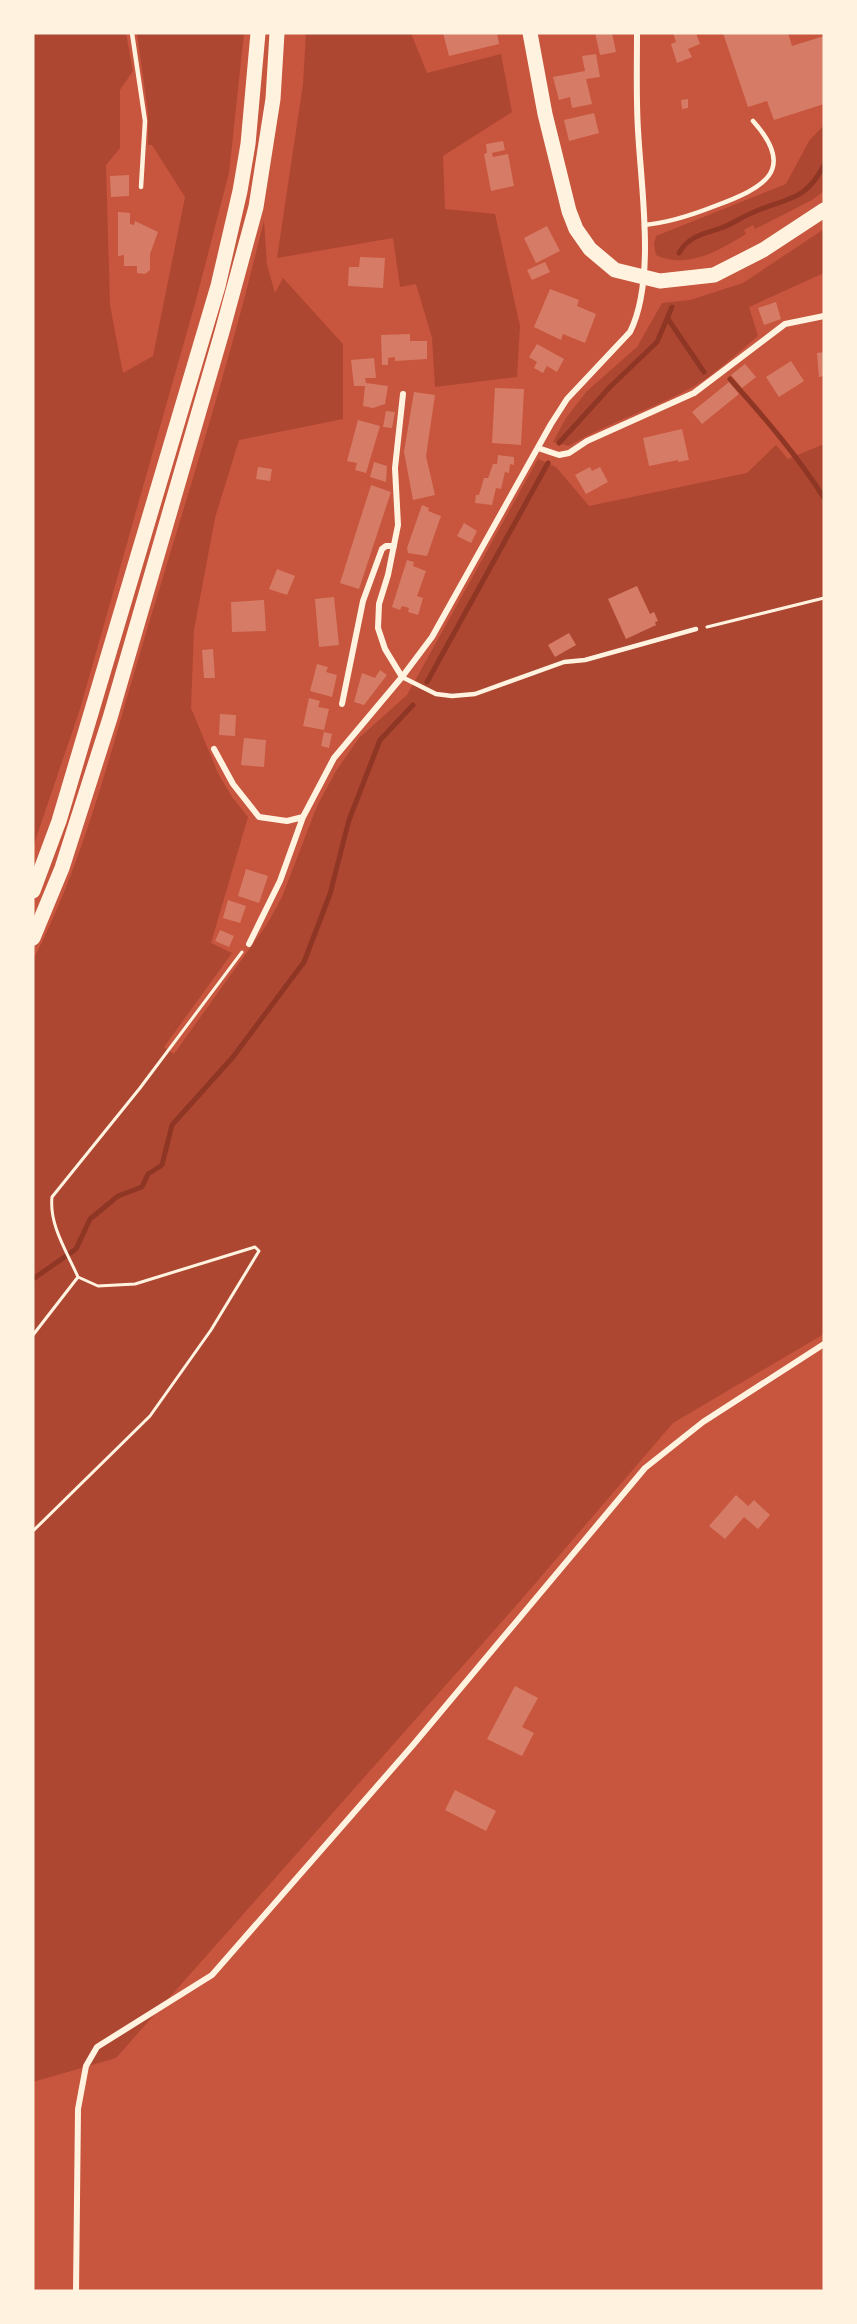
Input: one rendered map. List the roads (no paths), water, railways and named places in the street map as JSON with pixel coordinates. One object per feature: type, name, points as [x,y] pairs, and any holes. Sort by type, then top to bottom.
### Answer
[{"type":"main road","points":[[33,891],[59,821],[218,286],[248,144],[258,33]]},
{"type":"main road","points":[[33,938],[62,868],[110,718],[226,321],[256,207],[266,151],[277,33]]},
{"type":"main road","points":[[530,33],[545,114],[569,211],[576,229],[600,260],[626,275],[642,279],[674,281],[714,275],[762,250],[824,210]]},
{"type":"street","points":[[249,944],[280,881],[303,817],[334,758],[402,677],[432,637],[567,399],[630,332],[641,305],[644,225],[638,130],[638,33]]},
{"type":"street","points":[[538,448],[559,455],[569,453],[587,441],[694,393],[785,324],[824,316]]},
{"type":"street","points":[[402,677],[385,649],[378,628],[379,604],[398,525],[396,442],[403,394]]},
{"type":"street","points":[[342,704],[363,601],[382,549],[386,546],[394,546]]},
{"type":"street","points":[[214,749],[233,784],[259,817],[287,821],[303,817]]},
{"type":"street","points":[[76,2291],[78,2109],[86,2066],[97,2047],[212,1975],[413,1745],[645,1468],[703,1422],[824,1344]]},
{"type":"lane","points":[[132,33],[145,121],[141,187]]},
{"type":"lane","points":[[644,225],[660,224],[688,216],[748,194],[763,184],[772,170],[774,153],[767,137],[753,121]]},
{"type":"lane","points":[[402,677],[436,694],[452,696],[476,694],[564,662],[585,660],[696,629]]},
{"type":"waterway","points":[[679,253],[697,236],[795,197],[810,186],[824,165]]},
{"type":"waterway","points":[[559,443],[610,387],[657,342],[672,307]]},
{"type":"waterway","points":[[668,319],[704,372]]},
{"type":"waterway","points":[[730,379],[791,451],[824,498]]},
{"type":"waterway","points":[[427,682],[548,463]]},
{"type":"waterway","points":[[33,1279],[76,1249],[90,1219],[118,1196],[142,1187],[148,1174],[162,1165],[172,1125],[233,1057],[304,962],[330,894],[349,820],[380,740],[413,705]]}]
